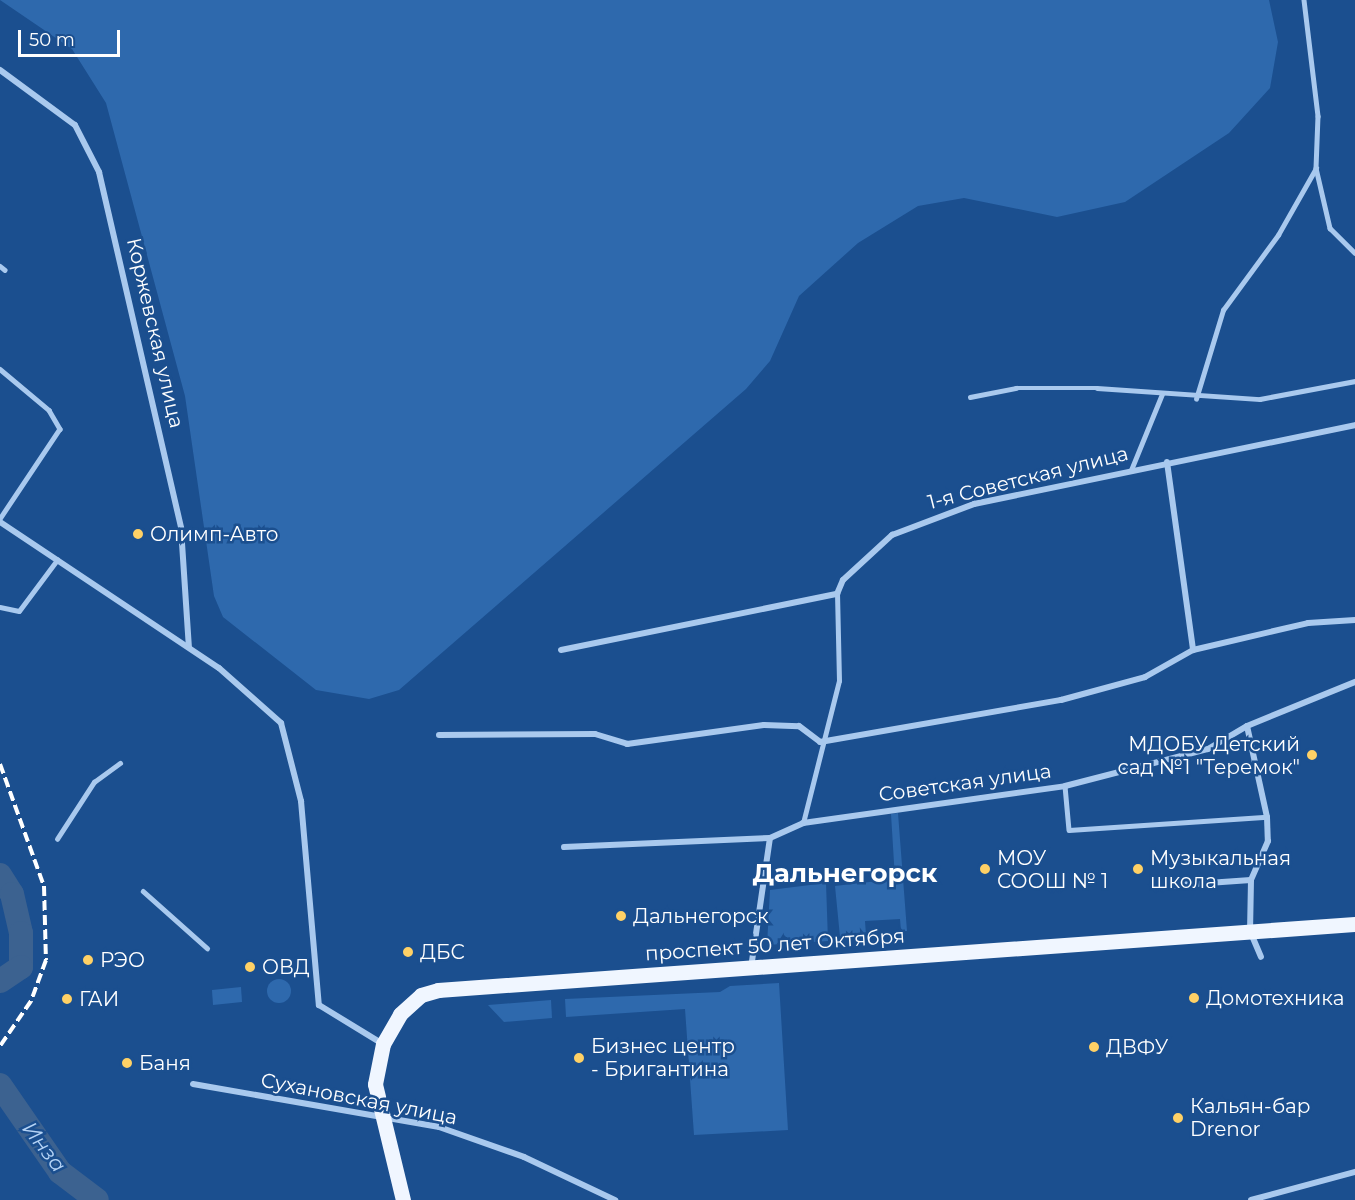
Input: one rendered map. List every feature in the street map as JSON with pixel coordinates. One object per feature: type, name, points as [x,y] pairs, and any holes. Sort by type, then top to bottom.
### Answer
[{"type":"main road","name":"проспект 50 лет Октября","points":[[403,1200],[379,1118],[375,1084],[383,1044],[400,1014],[421,995],[438,990],[1355,924]]},
{"type":"street","name":"Коржевская улица","points":[[0,70],[75,125],[99,172],[182,528],[189,647]]},
{"type":"street","name":"1-я Советская улица","points":[[837,594],[843,580],[892,535],[930,518],[1167,462],[1355,425]]},
{"type":"street","points":[[1167,462],[1193,650]]},
{"type":"street","points":[[0,521],[189,647],[281,723],[301,801],[319,1005],[383,1044]]},
{"type":"street","points":[[561,650],[837,594]]},
{"type":"street","points":[[439,735],[595,734],[627,744],[764,725],[799,726],[820,742],[993,715],[1106,690],[1145,677],[1193,650],[1308,623],[1355,620]]},
{"type":"street","name":"Советская улица","points":[[564,847],[770,838],[803,824],[1065,786],[1208,748],[1246,726],[1355,682]]},
{"type":"street","points":[[1246,726],[1267,817],[1268,841],[1251,880],[1250,932],[1261,957]]},
{"type":"street","points":[[751,969],[770,838]]},
{"type":"street","points":[[1165,886],[1251,880]]},
{"type":"street","name":"Сухановская улица","points":[[193,1084],[449,1130],[524,1157],[615,1200]]},
{"type":"street","points":[[1251,1200],[1355,1172]]},
{"type":"lane","points":[[1304,0],[1318,116],[1316,168],[1330,228],[1355,253]]},
{"type":"lane","points":[[1196,399],[1222,310],[1278,235],[1316,168]]},
{"type":"lane","points":[[0,369],[49,410],[60,429],[0,521]]},
{"type":"lane","points":[[970,397],[1016,388],[1162,394],[1196,399],[1260,399],[1355,381]]},
{"type":"lane","points":[[1131,470],[1162,394]]},
{"type":"lane","points":[[0,607],[19,611],[57,560]]},
{"type":"lane","points":[[803,824],[820,742],[838,681],[837,594]]},
{"type":"lane","points":[[57,838],[94,782],[120,763]]},
{"type":"lane","points":[[1065,786],[1069,830],[1267,817]]},
{"type":"lane","points":[[143,891],[207,948]]},
{"type":"shaded area","points":[[0,0],[1269,0],[1278,42],[1270,88],[1229,133],[1125,202],[1057,217],[964,198],[918,206],[858,243],[799,296],[770,361],[746,389],[399,690],[369,699],[316,690],[223,617],[214,596],[185,396],[106,103],[72,49]]},
{"type":"shaded area","points":[[898,813],[907,931],[901,931],[900,919],[865,921],[866,935],[840,937],[835,886],[895,879],[891,814]]},
{"type":"shaded area","points":[[826,883],[828,941],[767,945],[770,890]]},
{"type":"shaded area","points":[[279,979],[284,980],[290,986],[290,996],[284,1002],[279,1003],[274,1002],[268,996],[267,991],[268,986],[274,980]]},
{"type":"shaded area","points":[[779,983],[788,1130],[694,1135],[685,1009],[566,1017],[565,999],[720,992],[730,986]]},
{"type":"shaded area","points":[[241,987],[242,1002],[213,1005],[212,990]]},
{"type":"shaded area","points":[[551,1000],[552,1018],[504,1022],[488,1005]]},
{"type":"waterway","name":"Инза","points":[[0,875],[12,894],[21,933],[21,967],[0,981]]},
{"type":"waterway","name":"Инза","points":[[0,1085],[60,1172],[97,1200]]},
{"type":"railway","points":[[0,764],[44,886],[46,960],[31,1001],[0,1046]]},
{"type":"place","name":"Олимп-Авто","points":[[138,534]]},
{"type":"place","name":"МДОБУ Детский сад №1 \"Теремок\"","points":[[1312,755]]},
{"type":"place","name":"МОУ СООШ № 1","points":[[985,869]]},
{"type":"place","name":"Музыкальная школа","points":[[1138,869]]},
{"type":"place","name":"Дальнегорск","points":[[621,916]]},
{"type":"place","name":"ДБС","points":[[408,952]]},
{"type":"place","name":"РЭО","points":[[88,960]]},
{"type":"place","name":"ОВД","points":[[250,967]]},
{"type":"place","name":"Домотехника","points":[[1194,998]]},
{"type":"place","name":"ГАИ","points":[[67,999]]},
{"type":"place","name":"ДВФУ","points":[[1094,1047]]},
{"type":"place","name":"Бизнес центр - Бригантина","points":[[579,1058]]},
{"type":"place","name":"Баня","points":[[127,1063]]},
{"type":"place","name":"Кальян-бар Drenor","points":[[1178,1118]]},
{"type":"district","name":"Дальнегорск","points":[[845,874]]}]
